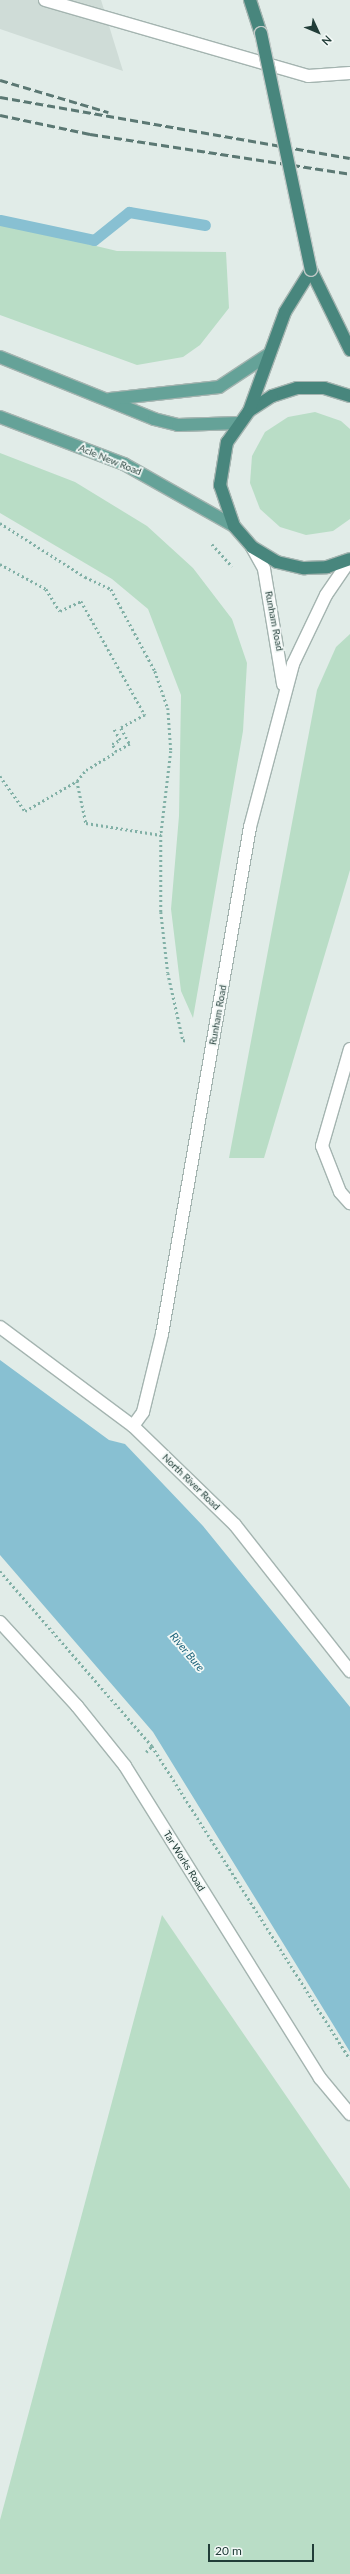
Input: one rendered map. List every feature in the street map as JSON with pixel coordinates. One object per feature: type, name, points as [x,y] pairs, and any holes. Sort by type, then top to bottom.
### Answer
[{"type":"highway","points":[[250,0],[261,34],[311,270],[350,350]]},
{"type":"highway","points":[[249,411],[285,312],[311,270]]},
{"type":"highway","points":[[350,396],[324,388],[297,388],[272,396],[249,411],[238,423],[227,442],[220,485],[234,526],[252,548],[276,562],[304,568],[327,567],[350,559]]},
{"type":"main road","points":[[107,399],[219,387],[269,354]]},
{"type":"main road","points":[[0,357],[178,425],[238,423]]},
{"type":"main road","name":"Acle New Road","points":[[0,416],[124,464],[234,526]]},
{"type":"street","points":[[45,0],[308,76],[350,73]]},
{"type":"street","name":"Runham Road","points":[[252,548],[264,569],[283,664],[284,698]]},
{"type":"street","name":"Runham Road","points":[[133,1426],[143,1412],[162,1334],[250,827],[293,664],[326,595],[350,559]]},
{"type":"street","points":[[350,1049],[322,1146],[340,1192],[350,1203]]},
{"type":"street","name":"North River Road","points":[[0,1327],[133,1426],[235,1525],[350,1671]]},
{"type":"street","name":"Tar Works Road","points":[[0,1622],[78,1706],[125,1766],[320,2078],[350,2114]]},
{"type":"path","points":[[0,523],[85,577],[111,589],[155,671],[168,708],[171,751],[161,835],[160,912],[168,973],[183,1040],[212,1051]]},
{"type":"path","points":[[0,564],[46,589],[60,612],[81,601],[145,715],[121,728],[130,744],[86,770],[77,781],[26,811],[0,776]]},
{"type":"path","points":[[114,730],[120,740],[112,744],[116,752]]},
{"type":"path","points":[[77,781],[86,823],[161,835]]},
{"type":"shaded area","points":[[0,0],[101,0],[123,71],[0,29]]},
{"type":"green space","points":[[0,223],[117,251],[226,252],[229,308],[200,345],[183,357],[137,365],[0,315]]},
{"type":"green space","points":[[315,412],[341,421],[350,429],[350,519],[333,531],[306,535],[280,527],[260,509],[250,483],[252,456],[265,432],[288,417]]},
{"type":"green space","points":[[0,453],[75,482],[147,526],[193,568],[232,619],[247,663],[243,731],[193,1018],[181,991],[171,909],[179,816],[181,695],[148,609],[112,579],[0,513]]},
{"type":"green space","points":[[350,634],[350,870],[264,1158],[229,1158],[317,690],[336,647]]},
{"type":"green space","points":[[162,1915],[350,2189],[350,2574],[0,2574],[0,2520]]},
{"type":"water","name":"River Bure","points":[[0,1360],[109,1440],[125,1444],[203,1526],[350,1707],[350,2052],[153,1732],[0,1555]]},
{"type":"waterway","points":[[0,220],[94,240],[129,212],[205,225]]},
{"type":"railway","points":[[0,80],[108,112]]},
{"type":"railway","points":[[0,97],[350,158]]},
{"type":"railway","points":[[0,115],[90,134],[350,174]]}]
